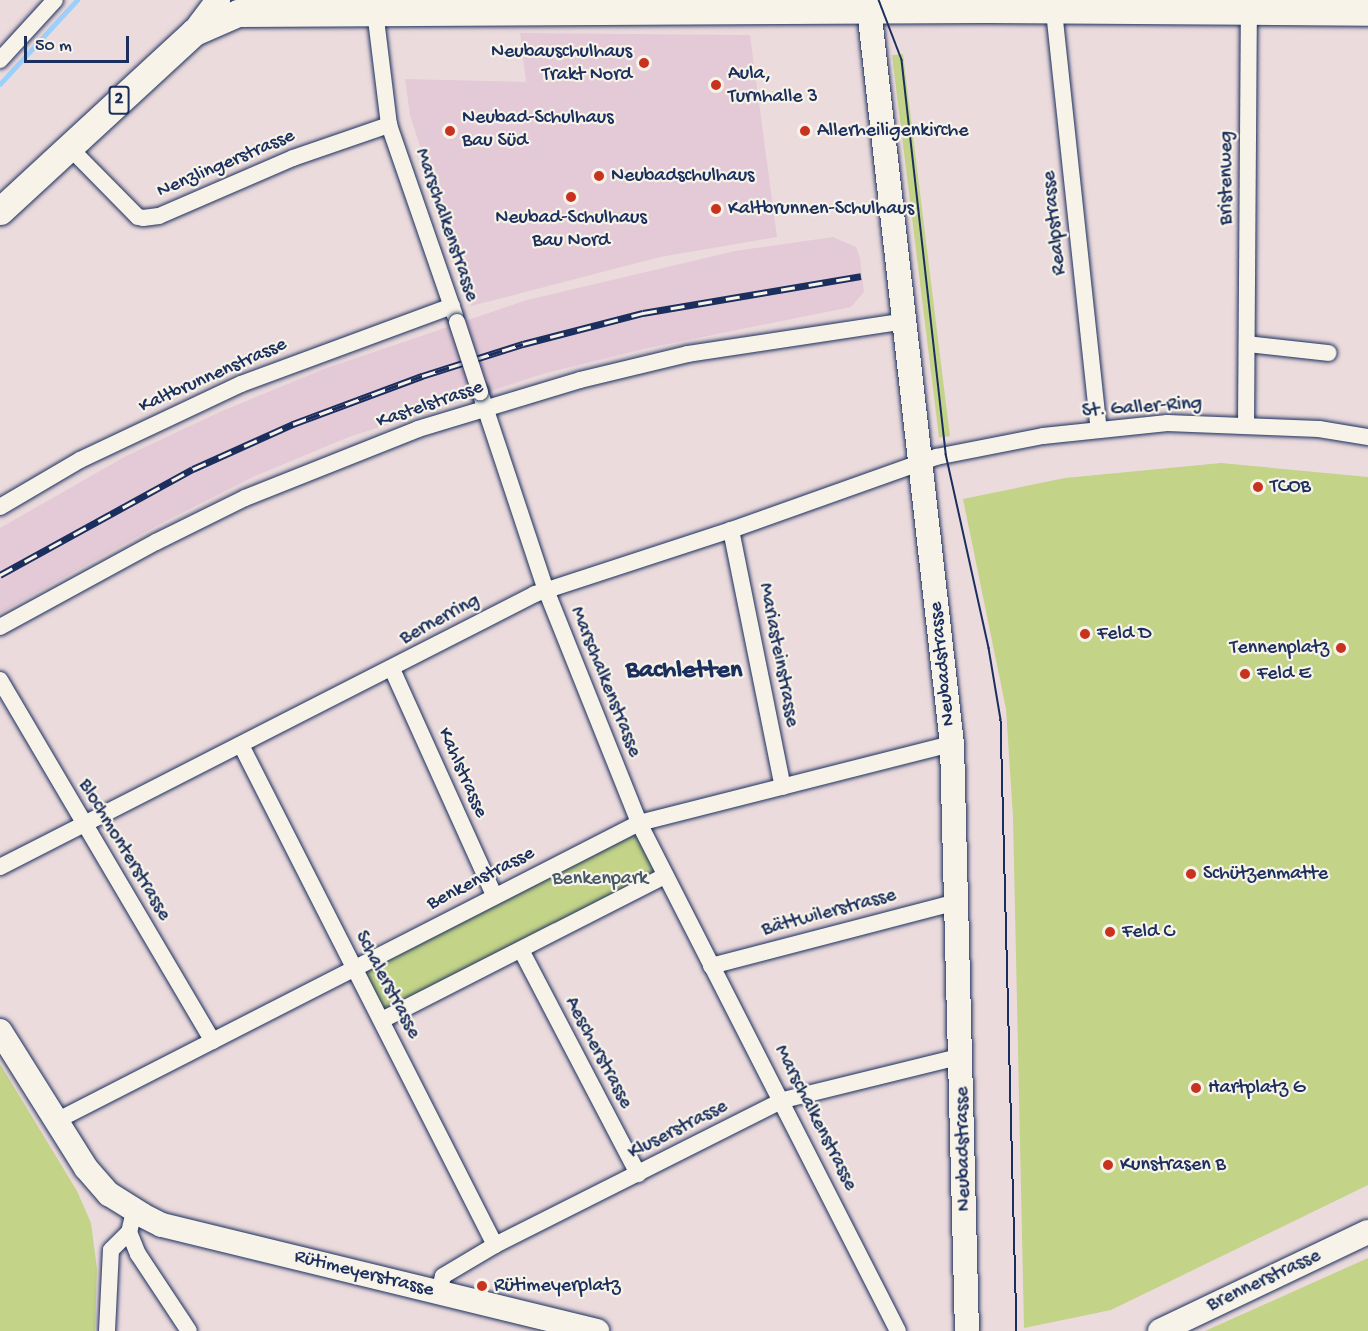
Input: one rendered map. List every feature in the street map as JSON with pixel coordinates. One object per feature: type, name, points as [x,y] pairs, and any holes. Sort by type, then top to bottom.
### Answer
[{"type":"main road","name":"2","points":[[0,211],[194,32],[222,17],[246,12],[691,5],[869,5],[1368,12]]},
{"type":"street","points":[[0,60],[55,0]]},
{"type":"street","points":[[194,32],[218,0]]},
{"type":"street","name":"Neubadstrasse","points":[[869,5],[952,744],[962,1056],[967,1331]]},
{"type":"street","name":"Realpstrasse","points":[[1042,7],[1099,430]]},
{"type":"street","name":"Marschalkenstrasse","points":[[375,11],[389,125],[455,314],[546,590],[639,822],[711,966],[783,1100],[898,1331]]},
{"type":"street","name":"Bristenweg","points":[[1246,425],[1249,11]]},
{"type":"street","name":"Nenzlingerstrasse","points":[[69,147],[138,217],[143,218],[159,216],[292,158],[389,125]]},
{"type":"street","name":"Kaltbrunnenstrasse","points":[[0,507],[80,460],[241,384],[455,314]]},
{"type":"street","name":"Kastelstrasse","points":[[0,627],[137,552],[245,498],[482,400],[688,354],[906,321]]},
{"type":"street","points":[[1247,344],[1329,353]]},
{"type":"street","name":"St. Galler-Ring","points":[[921,461],[1042,436],[1167,423],[1319,429],[1368,437]]},
{"type":"street","name":"Bernerring","points":[[0,867],[546,590],[731,530],[921,461]]},
{"type":"street","name":"Mariasteinstrasse","points":[[731,530],[783,787]]},
{"type":"street","name":"Kahlstrasse","points":[[392,669],[494,895]]},
{"type":"street","name":"Blochmonterstrasse","points":[[0,680],[213,1041]]},
{"type":"street","name":"Benkenstrasse","points":[[56,1121],[639,822],[952,744]]},
{"type":"street","name":"Schalerstrasse","points":[[241,745],[495,1245]]},
{"type":"street","points":[[382,1020],[665,876]]},
{"type":"street","name":"Bättwilerstrasse","points":[[711,966],[957,902]]},
{"type":"street","name":"Aescherstrasse","points":[[521,951],[638,1174]]},
{"type":"street","name":"Rütimeyerstrasse","points":[[0,1031],[56,1121],[97,1181],[132,1222],[162,1225],[439,1292],[538,1324],[597,1331]]},
{"type":"street","name":"Kluserstrasse","points":[[439,1292],[443,1276],[495,1245],[783,1100],[962,1056]]},
{"type":"street","points":[[106,1331],[111,1250],[132,1222]]},
{"type":"street","points":[[132,1222],[138,1254],[189,1331]]},
{"type":"street","name":"Brennerstrasse","points":[[1160,1331],[1368,1232]]},
{"type":"shaded area","name":"Neubadschulhaus","points":[[520,33],[750,35],[777,237],[660,257],[471,306],[410,115],[405,79],[526,82]]},
{"type":"shaded area","points":[[833,237],[856,247],[860,258],[864,292],[851,307],[648,348],[546,373],[349,437],[253,477],[160,524],[0,613],[0,528],[126,456],[222,411],[324,369],[527,300],[735,251]]},
{"type":"green space","points":[[903,54],[950,436],[939,437],[892,55]]},
{"type":"green space","name":"Schützenmatte","points":[[1221,463],[1368,477],[1368,1185],[1111,1310],[1024,1328],[1013,817],[1006,709],[963,499],[1065,478]]},
{"type":"green space","name":"Benkenpark","points":[[636,824],[666,882],[385,1025],[355,967]]},
{"type":"green space","points":[[0,1064],[77,1191],[91,1223],[97,1269],[95,1331],[0,1331]]},
{"type":"green space","points":[[1368,1258],[1368,1331],[1205,1331]]},
{"type":"waterway","points":[[0,84],[77,0]]},
{"type":"tram line","points":[[879,0],[902,60],[946,454],[989,648],[1001,720],[1017,1331]]},
{"type":"railway","points":[[0,575],[193,469],[293,424],[422,376],[523,344],[643,313],[861,276]]},
{"type":"place","name":"Neubauschulhaus Trakt Nord","points":[[644,63]]},
{"type":"place","name":"Aula, Turnhalle 3","points":[[716,85]]},
{"type":"place","name":"Neubad-Schulhaus Bau Süd","points":[[450,131]]},
{"type":"place","name":"Allerheiligenkirche","points":[[805,131]]},
{"type":"place","name":"Neubadschulhaus","points":[[599,176]]},
{"type":"place","name":"Neubad-Schulhaus Bau Nord","points":[[571,197]]},
{"type":"place","name":"Kaltbrunnen-Schulhaus","points":[[716,209]]},
{"type":"place","name":"TCOB","points":[[1258,487]]},
{"type":"place","name":"Feld D","points":[[1085,634]]},
{"type":"place","name":"Tennenplatz","points":[[1341,648]]},
{"type":"place","name":"Feld E","points":[[1245,674]]},
{"type":"place","name":"Schützenmatte","points":[[1191,874]]},
{"type":"place","name":"Feld C","points":[[1110,932]]},
{"type":"place","name":"Hartplatz G","points":[[1196,1088]]},
{"type":"place","name":"Kunstrasen B","points":[[1108,1165]]},
{"type":"place","name":"Rütimeyerplatz","points":[[482,1286]]},
{"type":"district","name":"Bachletten","points":[[684,672]]}]
